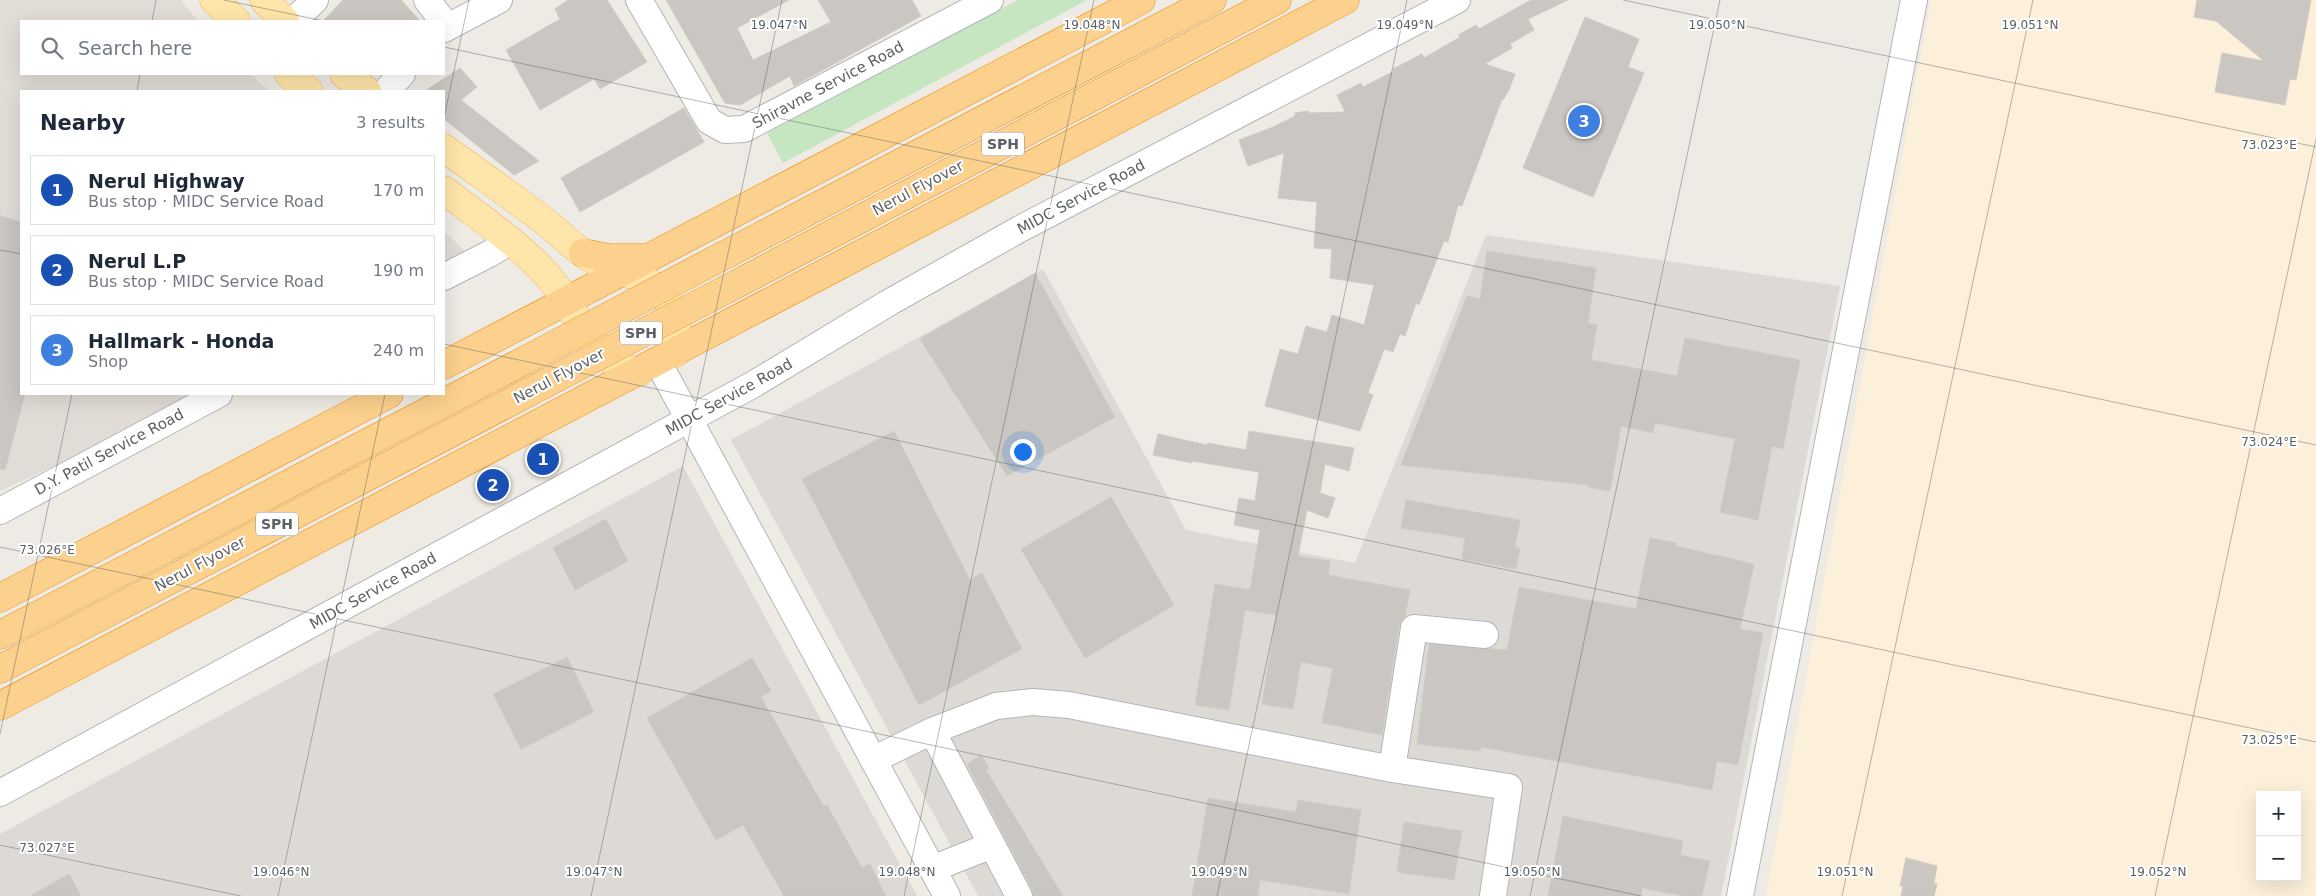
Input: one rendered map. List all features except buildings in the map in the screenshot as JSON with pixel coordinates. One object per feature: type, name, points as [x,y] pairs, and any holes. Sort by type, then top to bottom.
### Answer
[{"type":"highway","points":[[445,364],[1141,0]]},
{"type":"highway","name":"Nerul Flyover","points":[[0,635],[1212,0]]},
{"type":"highway","name":"Nerul Flyover","points":[[0,669],[1277,0]]},
{"type":"highway","points":[[0,706],[1345,0]]},
{"type":"highway","points":[[583,253],[609,258],[648,258]]},
{"type":"highway","points":[[0,598],[387,395]]},
{"type":"main road","points":[[214,0],[235,20]]},
{"type":"main road","points":[[264,0],[284,20]]},
{"type":"main road","points":[[290,75],[308,90]]},
{"type":"main road","points":[[345,75],[366,90]]},
{"type":"main road","points":[[445,149],[543,220],[583,253],[601,264],[647,281],[668,300],[676,321],[678,338],[657,362],[628,370],[608,360],[596,348],[587,333],[576,296],[546,274],[511,241],[445,191]]},
{"type":"main road","points":[[524,323],[537,310],[542,300],[546,289],[546,274]]},
{"type":"street","points":[[294,20],[315,0]]},
{"type":"street","points":[[427,0],[441,20]]},
{"type":"street","points":[[445,25],[499,0]]},
{"type":"street","name":"Shiravne Service Road","points":[[639,0],[708,120],[724,130],[744,129],[963,6],[990,0]]},
{"type":"street","name":"MIDC Service Road","points":[[0,793],[689,420],[754,384],[890,302],[1018,230],[1457,0]]},
{"type":"street","points":[[1740,896],[1914,0]]},
{"type":"street","points":[[387,90],[401,75]]},
{"type":"street","points":[[445,276],[511,241]]},
{"type":"street","points":[[657,362],[947,896]]},
{"type":"street","name":"D.Y. Patil Service Road","points":[[0,511],[217,395]]},
{"type":"street","points":[[1392,769],[1414,628],[1485,635]]},
{"type":"street","points":[[873,760],[932,731],[996,706],[1033,702],[1069,706],[1392,769],[1509,787],[1494,896]]},
{"type":"street","points":[[932,731],[1019,896]]},
{"type":"street","points":[[932,869],[992,845]]},
{"type":"shaded area","points":[[0,0],[181,0],[197,20],[20,20],[20,75],[251,75],[268,90],[20,90],[20,395],[191,395],[106,442],[0,491]]},
{"type":"shaded area","points":[[1931,0],[2316,0],[2316,896],[1766,896]]},
{"type":"shaded area","points":[[445,232],[467,253],[445,264]]},
{"type":"shaded area","points":[[1486,235],[1840,286],[1721,896],[978,896],[731,440],[1043,269],[1186,530],[1355,563]]},
{"type":"shaded area","points":[[683,466],[917,896],[0,896],[0,834]]},
{"type":"green space","points":[[1018,0],[1087,0],[783,163],[767,133]]},
{"type":"place","name":"Hallmark - Honda","points":[[1584,121]]},
{"type":"place","name":"Nerul Highway","points":[[543,459]]},
{"type":"place","name":"Nerul L.P","points":[[493,485]]}]
